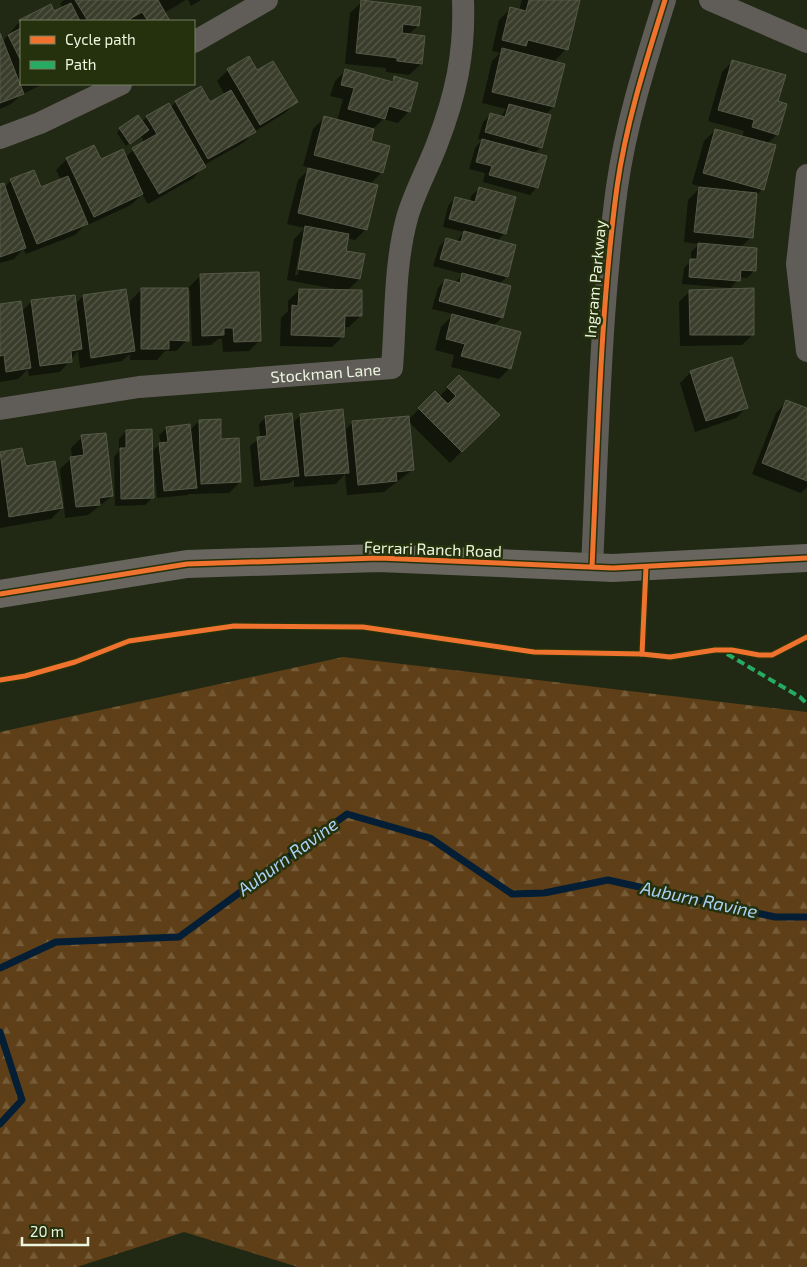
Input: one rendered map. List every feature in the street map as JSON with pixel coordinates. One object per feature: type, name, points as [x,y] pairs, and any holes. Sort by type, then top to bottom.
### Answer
[{"type":"main road","name":"Ferrari Ranch Road","points":[[0,594],[187,564],[379,558],[592,567],[807,558]]},
{"type":"street","points":[[195,41],[267,0]]},
{"type":"street","name":"Stockman Lane","points":[[0,409],[139,387],[392,368],[399,262],[407,217],[438,142],[456,87],[464,38],[463,0]]},
{"type":"street","name":"Ingram Parkway","points":[[592,567],[600,365],[617,185],[631,116],[665,0]]},
{"type":"street","points":[[710,0],[807,42]]},
{"type":"street","points":[[0,138],[40,123],[119,85]]},
{"type":"street","points":[[807,175],[797,264],[807,351]]},
{"type":"green space","points":[[343,657],[807,712],[807,1267],[298,1267],[184,1232],[77,1267],[0,1267],[0,732]]},
{"type":"building","points":[[75,0],[158,0],[169,20],[147,20],[142,12],[130,20],[87,20]]},
{"type":"building","points":[[361,0],[421,7],[419,26],[403,24],[402,33],[425,36],[422,64],[397,61],[397,58],[356,53]]},
{"type":"building","points":[[529,0],[580,0],[568,50],[528,40],[526,46],[502,40],[510,7],[526,11]]},
{"type":"building","points":[[71,3],[80,20],[20,20],[20,22],[19,20],[51,4],[54,11]]},
{"type":"building","points":[[20,29],[20,59],[8,35]]},
{"type":"building","points":[[0,33],[24,94],[0,103]]},
{"type":"building","points":[[502,48],[565,64],[554,107],[492,92]]},
{"type":"building","points":[[249,56],[257,70],[273,61],[298,102],[260,125],[227,69]]},
{"type":"building","points":[[732,60],[786,75],[778,101],[787,104],[778,135],[752,127],[754,120],[718,110]]},
{"type":"building","points":[[345,69],[393,82],[394,76],[418,83],[410,112],[389,106],[385,119],[348,109],[354,88],[341,85]]},
{"type":"building","points":[[201,86],[210,102],[231,90],[256,132],[208,159],[175,101]]},
{"type":"building","points":[[169,103],[206,167],[159,194],[132,148],[157,134],[146,116]]},
{"type":"building","points":[[509,104],[551,115],[542,148],[485,132],[490,113],[505,117]]},
{"type":"building","points":[[138,115],[149,130],[130,144],[119,128]]},
{"type":"building","points":[[324,116],[374,129],[371,141],[390,146],[383,173],[314,155]]},
{"type":"building","points":[[715,129],[776,145],[764,190],[703,173]]},
{"type":"building","points":[[482,139],[547,156],[538,188],[489,175],[492,166],[476,162]]},
{"type":"building","points":[[94,145],[101,159],[123,149],[143,194],[94,217],[66,158]]},
{"type":"building","points":[[308,168],[378,185],[367,230],[298,213]]},
{"type":"building","points":[[34,170],[41,187],[68,176],[88,224],[37,244],[10,179]]},
{"type":"building","points":[[4,183],[26,248],[0,257],[0,184]]},
{"type":"building","points":[[479,187],[516,197],[506,234],[449,219],[455,197],[475,202]]},
{"type":"building","points":[[699,187],[757,193],[753,238],[694,232]]},
{"type":"building","points":[[305,226],[349,234],[346,251],[365,254],[360,279],[298,269]]},
{"type":"building","points":[[464,231],[516,245],[508,277],[440,259],[446,238],[461,242]]},
{"type":"building","points":[[698,243],[757,248],[756,271],[741,270],[740,281],[689,277],[690,259],[697,259]]},
{"type":"building","points":[[259,272],[261,341],[234,342],[233,328],[224,328],[224,335],[202,336],[200,274]]},
{"type":"building","points":[[462,273],[511,286],[503,318],[439,301],[445,279],[460,283]]},
{"type":"building","points":[[141,288],[188,288],[189,341],[169,340],[169,349],[141,349]]},
{"type":"building","points":[[754,288],[754,335],[690,335],[689,290]]},
{"type":"building","points":[[126,289],[135,351],[91,358],[83,295]]},
{"type":"building","points":[[299,289],[362,290],[362,316],[345,316],[344,337],[291,335],[292,305],[298,306]]},
{"type":"building","points":[[75,295],[82,349],[71,351],[72,362],[40,366],[31,300]]},
{"type":"building","points":[[21,301],[31,368],[6,372],[4,355],[0,356],[0,304]]},
{"type":"building","points":[[452,314],[521,332],[511,369],[461,356],[465,344],[446,339]]},
{"type":"building","points":[[732,357],[748,408],[706,421],[690,371]]},
{"type":"building","points":[[459,375],[500,415],[462,452],[418,408],[435,391],[448,404],[456,396],[447,387]]},
{"type":"building","points":[[786,400],[807,408],[807,481],[762,463]]},
{"type":"building","points":[[343,409],[349,473],[305,476],[300,414]]},
{"type":"building","points":[[292,413],[299,476],[261,480],[257,437],[267,436],[265,416]]},
{"type":"building","points":[[409,416],[414,470],[396,472],[397,481],[358,485],[352,421]]},
{"type":"building","points":[[221,419],[221,439],[239,438],[241,482],[201,484],[199,420]]},
{"type":"building","points":[[190,424],[197,488],[164,491],[159,443],[168,442],[166,427]]},
{"type":"building","points":[[152,429],[154,498],[121,499],[120,448],[126,448],[126,430]]},
{"type":"building","points":[[106,433],[113,496],[99,498],[100,505],[76,507],[70,457],[84,455],[81,435]]},
{"type":"building","points":[[22,448],[26,466],[55,461],[63,508],[9,517],[0,452]]},
{"type":"waterway","name":"Auburn Ravine","points":[[0,968],[56,942],[179,937],[347,814],[430,838],[512,894],[544,893],[608,880],[775,917],[807,917]]},
{"type":"waterway","name":"Auburn Ravine","points":[[0,1032],[22,1100],[0,1124]]},
{"type":"marked path","points":[[727,654],[800,697],[807,704]]},
{"type":"cycle path","points":[[592,567],[603,329],[617,187],[631,116],[665,0]]},
{"type":"cycle path","points":[[0,594],[187,564],[379,558],[613,568],[807,558]]},
{"type":"cycle path","points":[[642,654],[646,567]]},
{"type":"cycle path","points":[[0,680],[25,676],[75,662],[129,641],[234,626],[363,627],[534,652],[642,654],[670,657],[715,650],[772,655],[807,637]]}]
